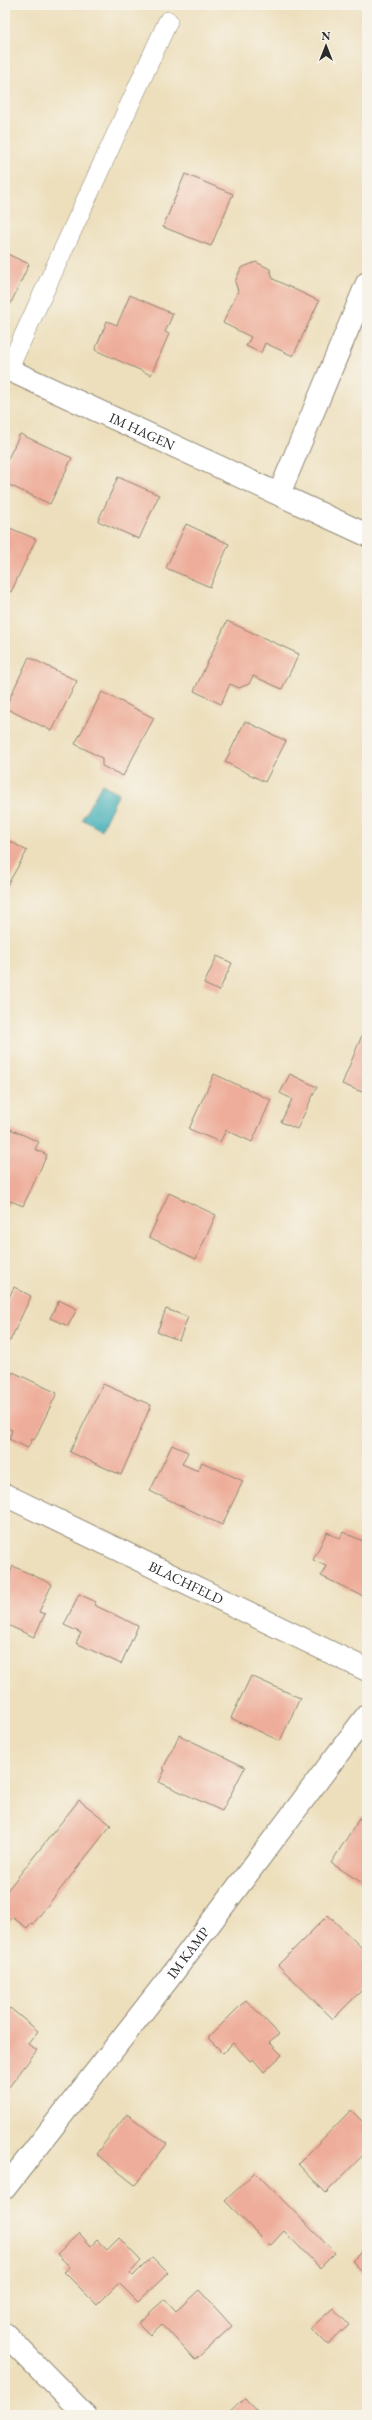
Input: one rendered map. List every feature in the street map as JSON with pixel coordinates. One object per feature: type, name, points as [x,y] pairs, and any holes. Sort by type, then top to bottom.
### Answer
[{"type":"street","points":[[279,494],[367,283]]},
{"type":"street","name":"IM HAGEN","points":[[6,369],[367,535]]},
{"type":"street","name":"BLACHFELD","points":[[5,1495],[367,1670]]},
{"type":"street","name":"IM KAMP","points":[[5,2188],[170,1978],[367,1715]]},
{"type":"street","points":[[5,2334],[85,2415]]},
{"type":"lane","points":[[6,369],[168,21]]},
{"type":"water","points":[[102,784],[119,793],[101,830],[82,819]]},
{"type":"building","points":[[185,174],[233,194],[211,246],[163,227]]},
{"type":"building","points":[[5,253],[29,264],[10,305],[5,303]]},
{"type":"building","points":[[256,262],[270,269],[273,279],[319,301],[293,356],[265,343],[261,353],[246,346],[251,337],[223,323],[238,291],[235,282],[241,268]]},
{"type":"building","points":[[130,295],[173,314],[165,332],[169,334],[151,375],[95,350],[107,321],[117,325]]},
{"type":"building","points":[[20,434],[72,458],[50,504],[5,483],[5,465]]},
{"type":"building","points":[[118,477],[159,495],[139,539],[98,521]]},
{"type":"building","points":[[186,524],[229,544],[210,587],[166,568]]},
{"type":"building","points":[[5,526],[36,539],[11,592],[5,589]]},
{"type":"building","points":[[227,621],[299,654],[282,689],[253,676],[249,684],[239,688],[230,684],[221,704],[194,691]]},
{"type":"building","points":[[29,657],[77,681],[52,731],[5,708]]},
{"type":"building","points":[[102,692],[154,718],[123,776],[102,766],[102,758],[75,744]]},
{"type":"building","points":[[245,721],[286,741],[265,782],[225,762]]},
{"type":"building","points":[[5,838],[27,851],[5,889]]},
{"type":"building","points":[[217,956],[232,963],[219,991],[204,984]]},
{"type":"building","points":[[367,1023],[367,1094],[342,1084]]},
{"type":"building","points":[[214,1074],[271,1100],[252,1142],[226,1130],[220,1142],[189,1129]]},
{"type":"building","points":[[290,1074],[317,1087],[297,1129],[281,1122],[292,1099],[280,1093]]},
{"type":"building","points":[[8,1128],[39,1142],[35,1149],[47,1155],[23,1206],[11,1201],[8,1206],[5,1205],[5,1134]]},
{"type":"building","points":[[169,1193],[216,1215],[196,1259],[149,1237]]},
{"type":"building","points":[[14,1287],[31,1296],[10,1341],[5,1339],[5,1306]]},
{"type":"building","points":[[59,1300],[77,1309],[68,1326],[50,1318]]},
{"type":"building","points":[[166,1309],[188,1317],[179,1340],[157,1332]]},
{"type":"building","points":[[13,1372],[57,1393],[34,1440],[32,1439],[28,1448],[9,1439],[12,1430],[5,1427],[5,1384],[7,1384]]},
{"type":"building","points":[[103,1384],[151,1405],[121,1475],[70,1452]]},
{"type":"building","points":[[172,1445],[188,1452],[182,1464],[198,1471],[202,1462],[243,1481],[222,1525],[150,1491]]},
{"type":"building","points":[[327,1532],[340,1539],[343,1532],[367,1543],[367,1598],[321,1576],[326,1566],[313,1560]]},
{"type":"building","points":[[13,1566],[52,1584],[39,1612],[45,1614],[34,1637],[5,1624],[5,1584]]},
{"type":"building","points":[[79,1594],[96,1602],[94,1605],[138,1626],[121,1664],[76,1643],[81,1633],[64,1625]]},
{"type":"building","points":[[251,1676],[300,1698],[280,1741],[231,1718]]},
{"type":"building","points":[[179,1735],[245,1767],[222,1811],[159,1782],[165,1770],[163,1769]]},
{"type":"building","points":[[79,1800],[111,1825],[33,1924],[31,1923],[27,1928],[12,1917],[5,1926],[5,1893]]},
{"type":"building","points":[[361,1816],[367,1820],[367,1886],[331,1863]]},
{"type":"building","points":[[328,1915],[367,1953],[367,1985],[333,2019],[278,1965]]},
{"type":"building","points":[[246,2000],[279,2034],[269,2042],[282,2055],[264,2072],[253,2059],[250,2061],[233,2043],[223,2053],[208,2038]]},
{"type":"building","points":[[10,2008],[38,2031],[28,2044],[37,2050],[9,2087],[6,2085],[5,2087],[5,2014]]},
{"type":"building","points":[[351,2110],[367,2126],[367,2151],[326,2193],[298,2164]]},
{"type":"building","points":[[127,2114],[167,2144],[135,2185],[96,2154]]},
{"type":"building","points":[[255,2172],[335,2253],[320,2268],[284,2231],[270,2246],[225,2201]]},
{"type":"building","points":[[79,2233],[91,2246],[97,2240],[107,2250],[119,2238],[141,2261],[130,2273],[133,2276],[152,2257],[168,2273],[138,2302],[119,2283],[97,2305],[64,2272],[70,2267],[57,2254]]},
{"type":"building","points":[[367,2246],[367,2276],[352,2261]]},
{"type":"building","points":[[199,2290],[232,2326],[195,2360],[162,2324],[150,2335],[138,2323],[165,2299],[176,2311]]},
{"type":"building","points":[[333,2308],[349,2325],[328,2345],[311,2328]]},
{"type":"building","points":[[245,2398],[261,2415],[227,2415]]}]
